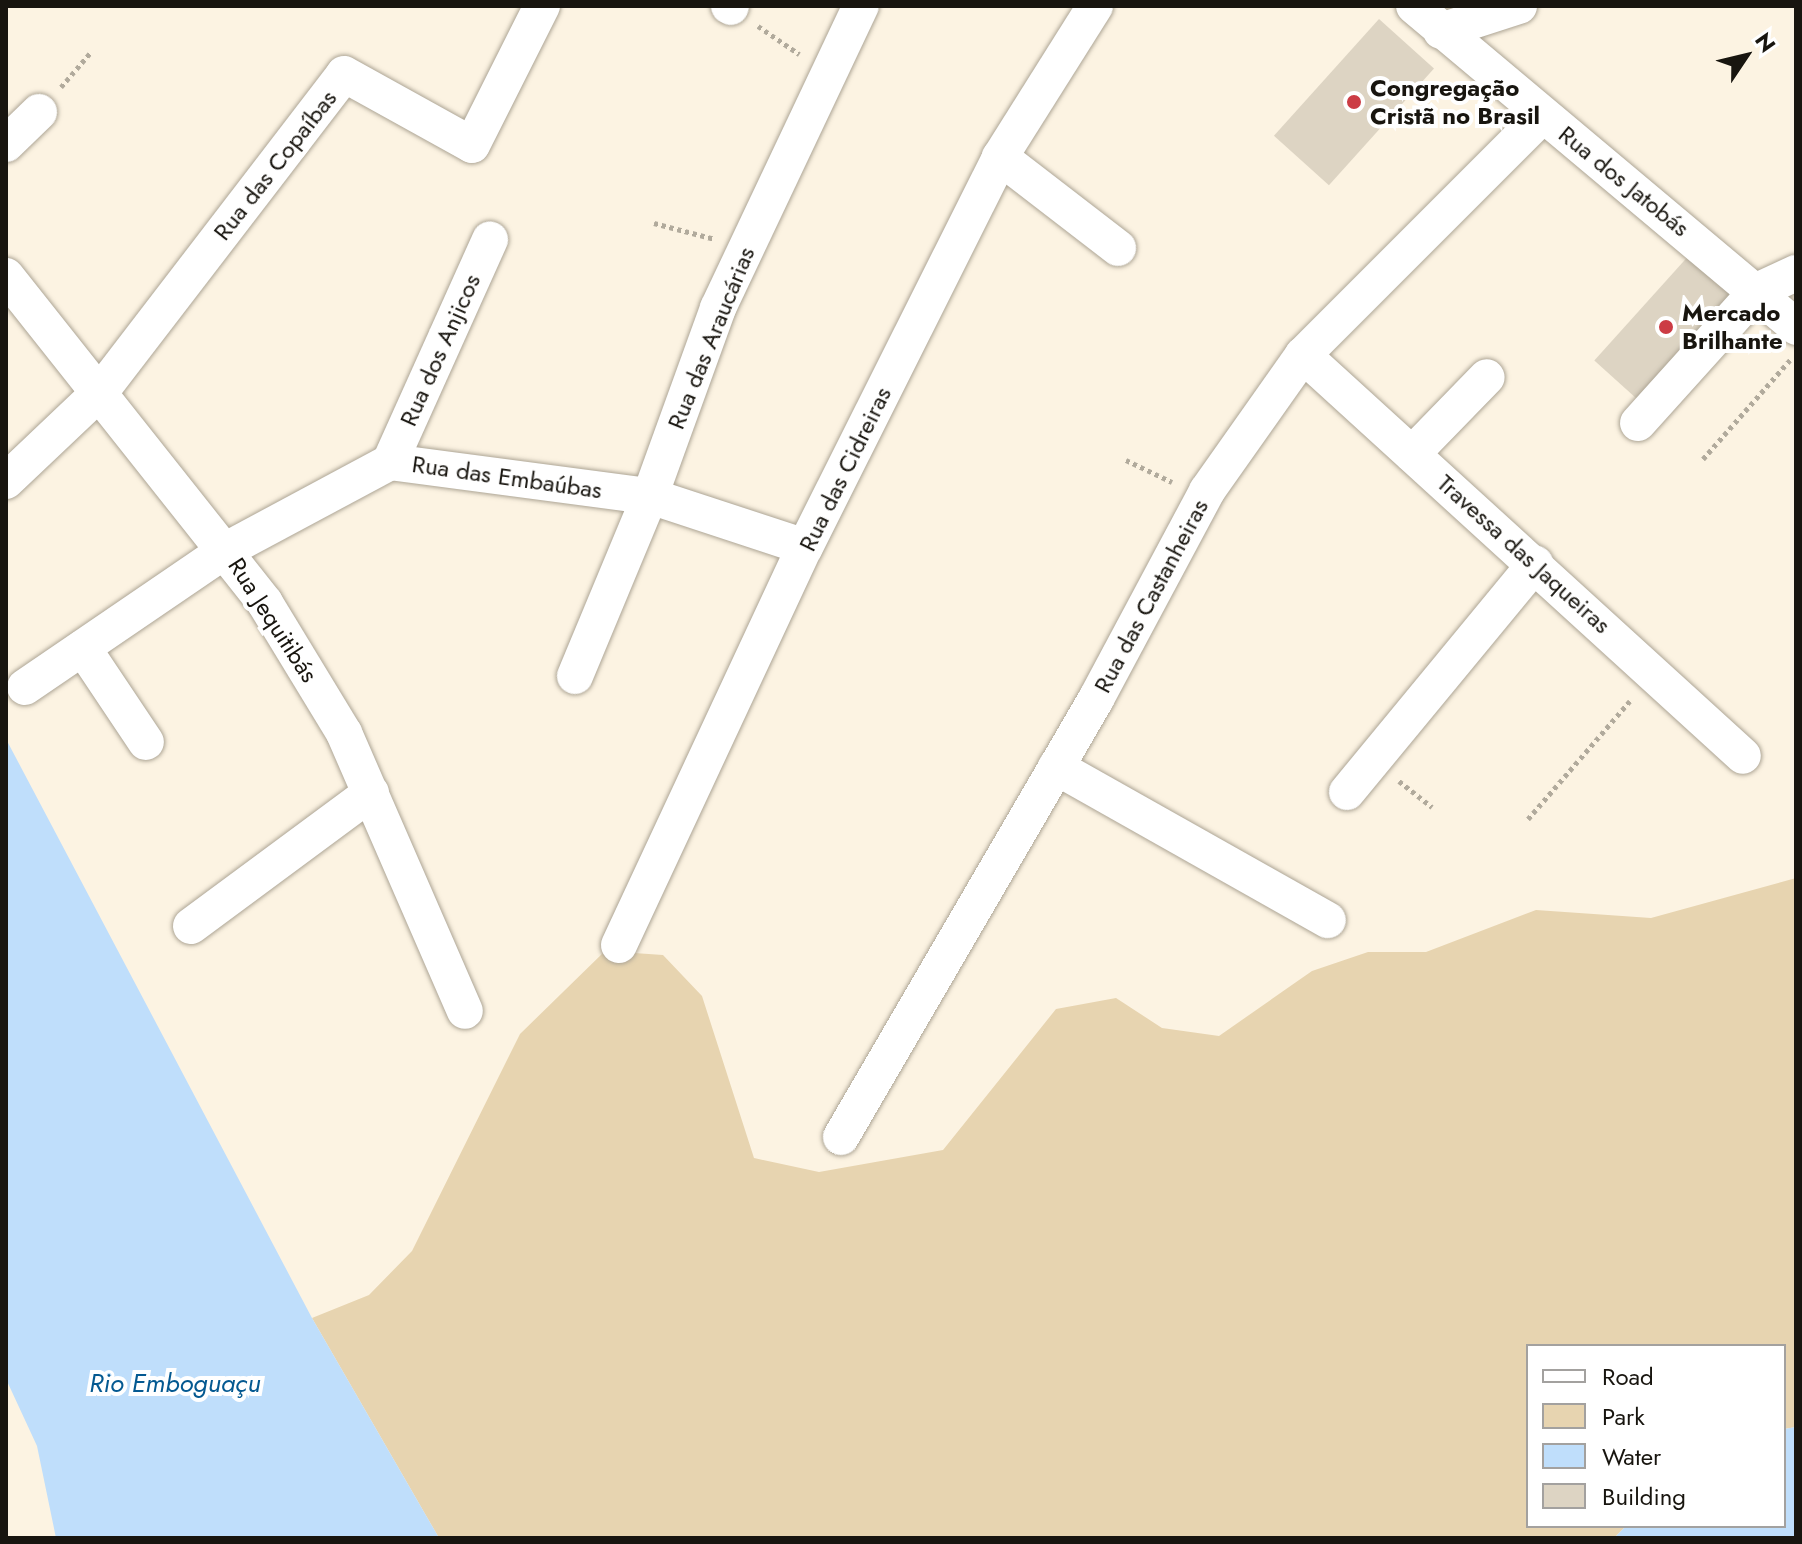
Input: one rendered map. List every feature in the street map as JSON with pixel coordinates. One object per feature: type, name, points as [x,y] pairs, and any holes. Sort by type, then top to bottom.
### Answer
[{"type":"street","name":"Rua das Copaíbas","points":[[6,481],[101,391],[344,74],[472,145],[542,6]]},
{"type":"street","name":"Rua das Araucárias","points":[[575,676],[650,496],[718,308],[861,6]]},
{"type":"street","name":"Rua das Cidreiras","points":[[619,945],[805,547],[1000,157],[1095,6]]},
{"type":"street","name":"Rua dos Jatobás","points":[[1414,6],[1757,291],[1796,327]]},
{"type":"street","points":[[1441,31],[1519,6]]},
{"type":"street","points":[[6,144],[39,112]]},
{"type":"street","name":"Rua das Castanheiras","points":[[841,1137],[1056,767],[1204,497],[1303,355],[1543,115]]},
{"type":"street","points":[[1000,157],[1118,248]]},
{"type":"street","name":"Rua dos Anjicos","points":[[390,462],[490,239]]},
{"type":"street","points":[[1638,423],[1757,291],[1796,273]]},
{"type":"street","name":"Rua Jequitibás","points":[[6,276],[226,550],[344,733],[465,1011]]},
{"type":"street","name":"Travessa das Jaqueiras","points":[[1303,355],[1743,756]]},
{"type":"street","points":[[1412,454],[1487,377]]},
{"type":"street","name":"Rua das Embaúbas","points":[[25,687],[226,550],[390,462],[650,496],[805,547]]},
{"type":"street","points":[[1347,792],[1535,564]]},
{"type":"street","points":[[83,648],[146,742]]},
{"type":"street","points":[[1056,767],[1328,920]]},
{"type":"street","points":[[191,926],[371,793]]},
{"type":"path","points":[[730,6],[829,74]]},
{"type":"path","points":[[39,112],[90,53]]},
{"type":"path","points":[[654,223],[746,248]]},
{"type":"path","points":[[1703,459],[1796,353]]},
{"type":"path","points":[[1126,460],[1204,497]]},
{"type":"path","points":[[1528,819],[1655,673]]},
{"type":"green space","points":[[1796,878],[1796,1427],[1786,1429],[1786,1344],[1526,1344],[1526,1528],[1624,1528],[1614,1538],[439,1538],[312,1318],[369,1295],[412,1251],[520,1034],[605,951],[663,955],[702,996],[754,1158],[819,1172],[943,1150],[1056,1009],[1116,998],[1162,1028],[1219,1036],[1312,971],[1368,952],[1426,952],[1536,910],[1651,918]]},
{"type":"water","name":"Rio Emboguaçu","points":[[6,739],[312,1318],[439,1538],[56,1538],[37,1446],[6,1379]]},
{"type":"water","points":[[1796,1427],[1796,1538],[1614,1538],[1624,1528],[1786,1528],[1786,1429]]},
{"type":"building","name":"Congregação Cristã no Brasil","points":[[1379,19],[1434,69],[1329,185],[1274,136]]},
{"type":"building","name":"Mercado Brilhante","points":[[1692,252],[1738,293],[1640,402],[1594,360]]},
{"type":"place","name":"Congregação Cristã no Brasil","points":[[1354,102]]},
{"type":"place","name":"Mercado Brilhante","points":[[1666,327]]}]
